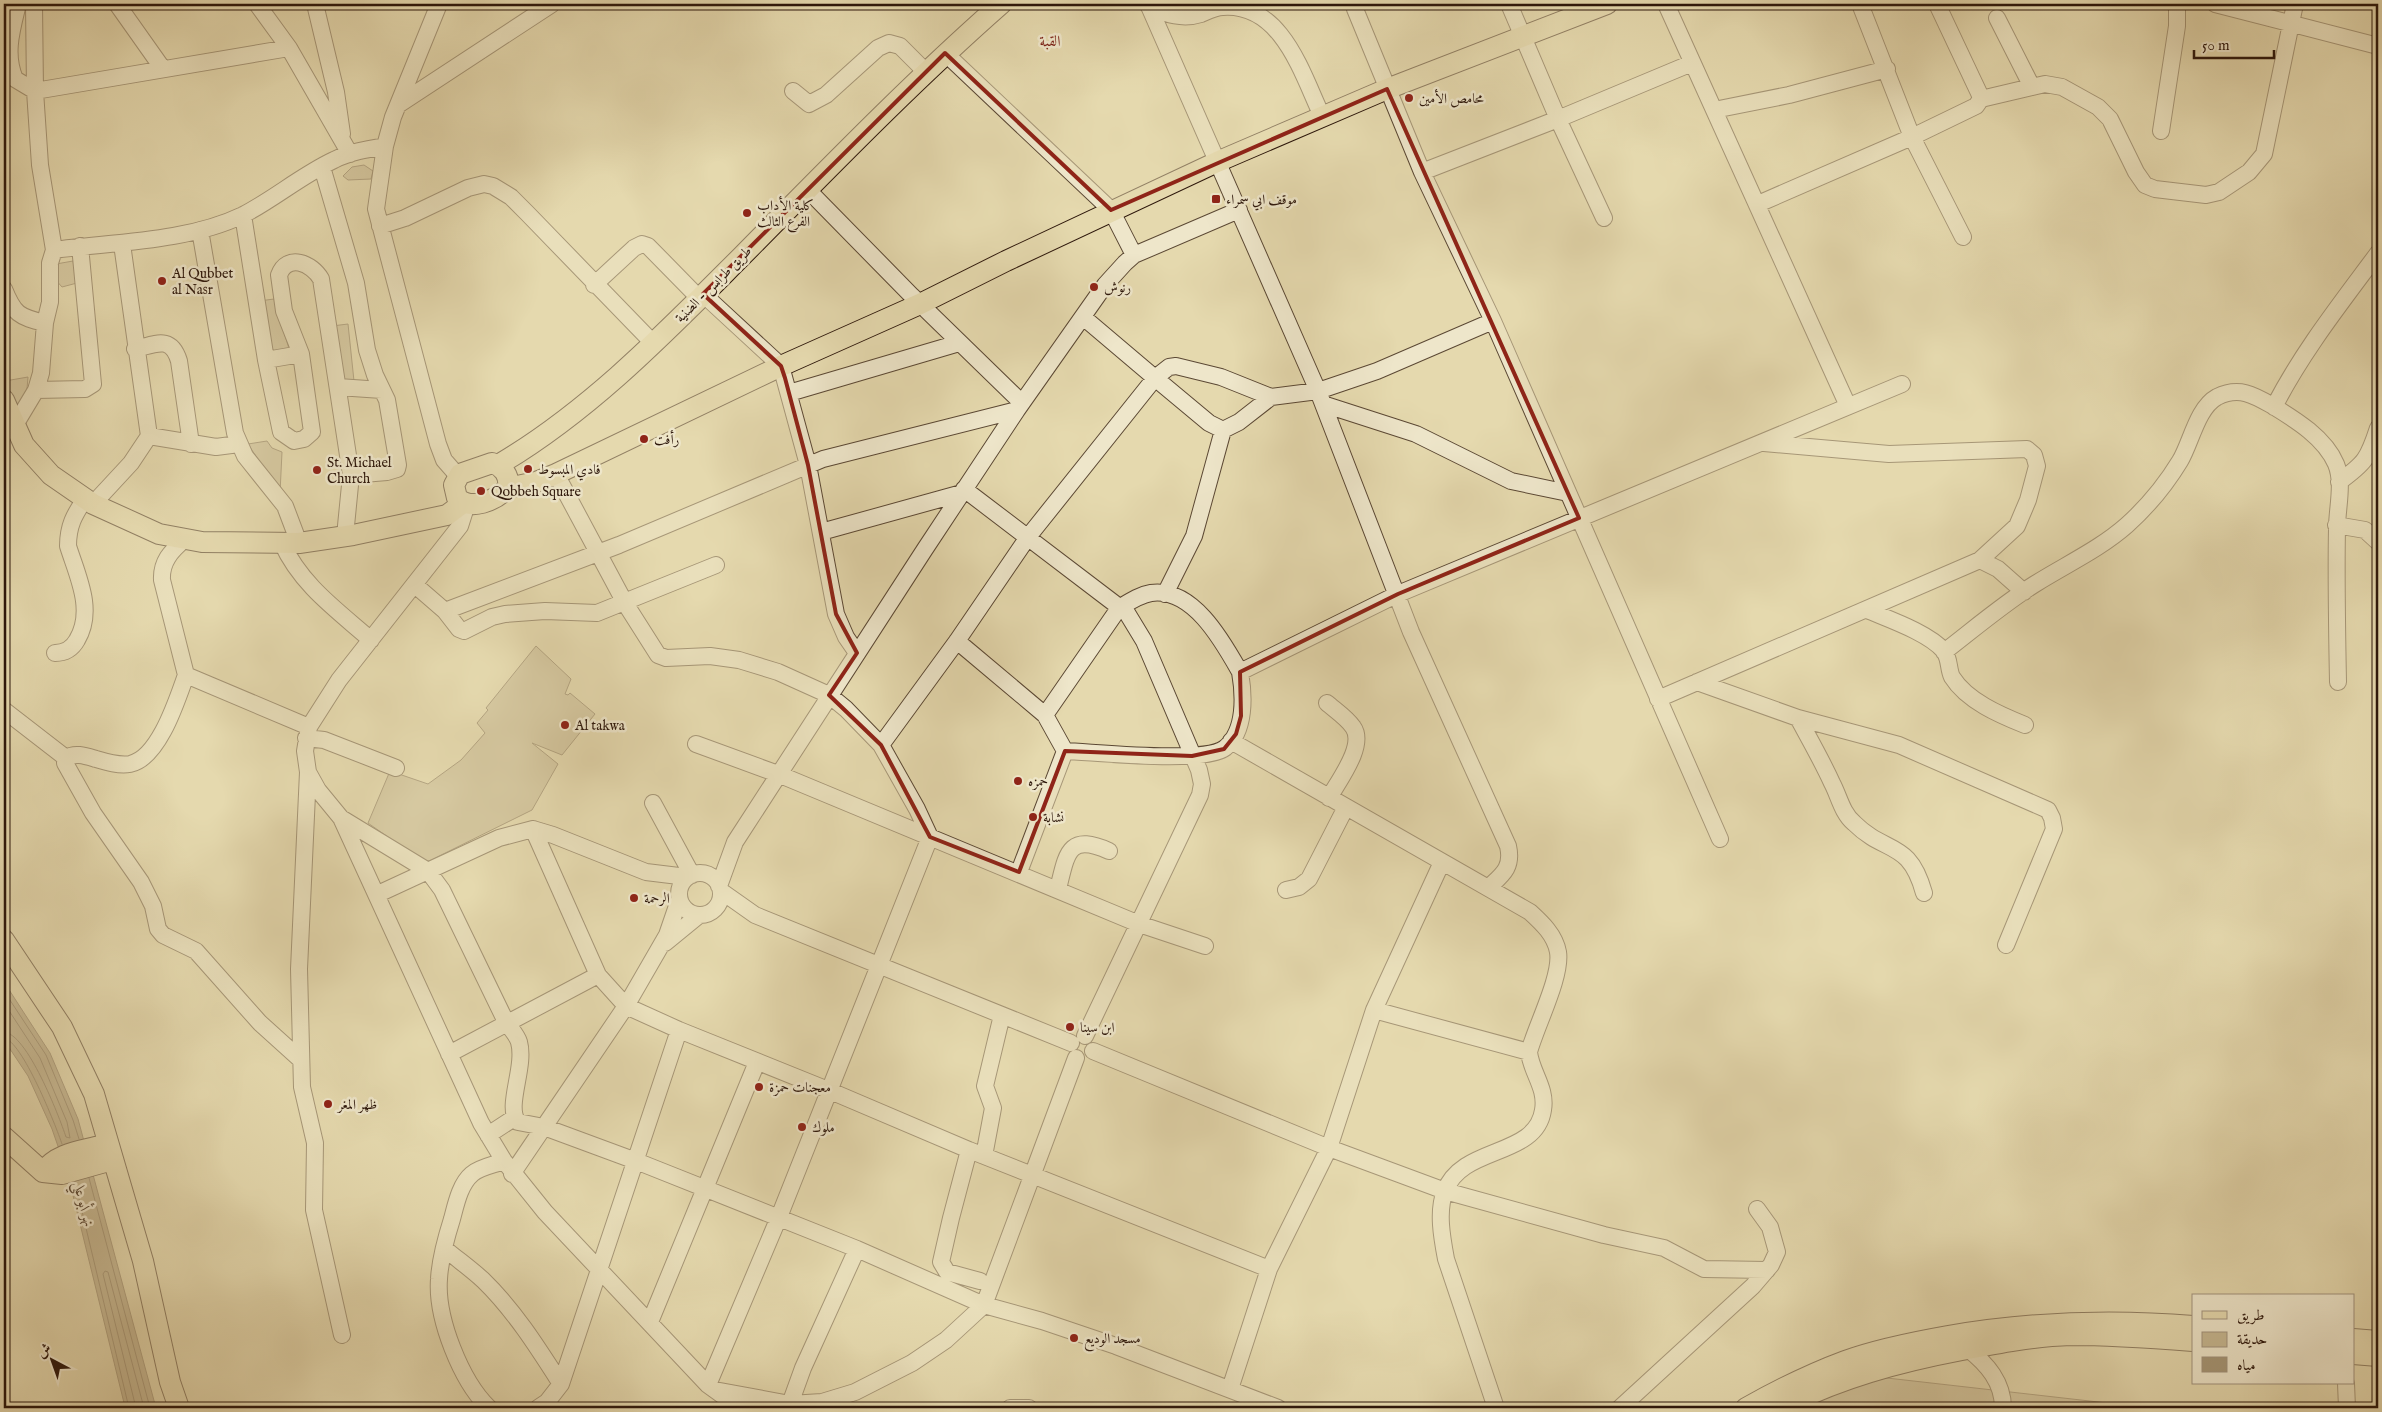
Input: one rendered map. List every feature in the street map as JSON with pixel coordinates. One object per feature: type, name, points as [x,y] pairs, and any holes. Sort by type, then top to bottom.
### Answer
[{"type":"main road","name":"طريق طرابس - الضنية","points":[[498,465],[556,427],[591,400],[701,296],[945,53],[1001,4]]},
{"type":"main road","points":[[4,400],[24,444],[41,465],[89,502],[136,526],[159,534],[202,542],[290,543],[345,536],[447,515],[465,503],[487,501],[508,488],[536,482],[556,474],[781,366],[920,304],[1111,210],[1217,162],[1387,89],[1521,35],[1606,4]]},
{"type":"main road","points":[[465,503],[456,498],[454,489],[458,476],[482,466],[492,463],[501,467],[508,479],[508,488]]},
{"type":"main road","points":[[4,940],[62,1026],[94,1094],[143,1261],[170,1382],[179,1408]]},
{"type":"main road","points":[[4,960],[41,1015],[62,1051],[84,1098],[98,1155],[123,1223],[148,1325],[160,1388],[168,1408]]},
{"type":"main road","points":[[4,1137],[54,1168],[98,1155]]},
{"type":"main road","points":[[1781,1408],[1813,1391],[1863,1373],[1968,1348],[1991,1336],[2074,1321],[2127,1321],[2192,1326]]},
{"type":"main road","points":[[1746,1408],[1810,1375],[1847,1360],[1912,1343],[1991,1336],[2071,1335],[2192,1341]]},
{"type":"main road","points":[[2354,1338],[2378,1341]]},
{"type":"main road","points":[[2354,1354],[2378,1356]]},
{"type":"street","points":[[18,4],[9,46],[11,71],[15,78],[35,91],[289,48]]},
{"type":"street","points":[[15,425],[36,390],[44,359],[45,323],[50,302],[50,263],[54,250],[40,165],[35,91],[34,4]]},
{"type":"street","points":[[117,4],[162,70]]},
{"type":"street","points":[[258,4],[289,48],[347,148]]},
{"type":"street","points":[[315,4],[347,148]]},
{"type":"street","points":[[439,4],[398,105],[385,146],[376,209],[438,444],[444,460],[458,476]]},
{"type":"street","points":[[398,105],[552,4]]},
{"type":"street","points":[[1510,4],[1521,35],[1604,218]]},
{"type":"street","points":[[1666,4],[1758,204],[1800,305],[1848,406]]},
{"type":"street","points":[[1860,4],[1912,137],[1963,237]]},
{"type":"street","points":[[1937,4],[1981,99]]},
{"type":"street","points":[[2161,131],[2177,26],[2177,4]]},
{"type":"street","points":[[2215,4],[2378,46]]},
{"type":"street","points":[[1758,204],[1912,137],[1967,111],[1976,106],[1981,99],[2045,84],[2062,87],[2098,108],[2110,119],[2123,149],[2145,185],[2155,189],[2206,195],[2219,192],[2249,172],[2264,154],[2289,24],[2295,4]]},
{"type":"street","points":[[1149,5],[1170,16],[1182,17],[1222,7],[1238,8],[1264,19],[1284,38],[1322,116]]},
{"type":"street","points":[[1149,5],[1321,398],[1445,711],[1508,846],[1510,858],[1507,869],[1488,888]]},
{"type":"street","points":[[1355,9],[1422,172],[1493,321],[1720,839]]},
{"type":"street","points":[[1997,18],[2032,87]]},
{"type":"street","points":[[794,91],[809,104],[826,95],[878,48],[889,44],[900,46],[926,72]]},
{"type":"street","points":[[945,53],[1111,210],[1134,255]]},
{"type":"street","points":[[1422,172],[1558,119],[1692,63]]},
{"type":"street","points":[[1714,110],[1789,95],[1887,69]]},
{"type":"street","points":[[54,250],[80,246],[122,244],[200,230],[243,215],[322,167],[347,148],[385,146]]},
{"type":"street","points":[[322,167],[356,283],[367,350],[387,400],[398,465],[397,469],[388,472],[351,475]]},
{"type":"street","points":[[380,226],[423,211],[477,185],[494,186],[511,197],[594,285],[653,343]]},
{"type":"street","points":[[807,189],[959,343],[1019,407]]},
{"type":"street","points":[[489,1408],[472,1389],[453,1347],[442,1313],[438,1279],[455,1207],[465,1183],[472,1173],[508,1168],[544,1128],[626,1006],[661,946],[672,924],[680,886],[724,854],[735,842],[829,695],[1019,407],[1111,279],[1134,255],[1239,210]]},
{"type":"street","points":[[243,215],[266,360],[281,432],[289,439],[299,441],[312,432],[301,354],[284,311],[280,271],[292,262],[309,265],[318,273],[323,290],[351,475],[345,536]]},
{"type":"street","points":[[200,230],[232,422],[239,444],[253,466],[285,506],[296,570],[311,588],[371,640]]},
{"type":"street","points":[[55,653],[62,653],[75,644],[84,623],[85,604],[68,538],[70,522],[131,463],[149,436],[135,349],[122,244]]},
{"type":"street","points":[[594,285],[634,248],[642,244],[648,246],[701,296],[781,366],[790,393],[808,465],[836,614],[846,637],[857,654]]},
{"type":"street","points":[[36,390],[85,390],[93,384],[80,246]]},
{"type":"street","points":[[2274,406],[2286,382],[2312,343],[2378,253]]},
{"type":"street","points":[[256,290],[280,286]]},
{"type":"street","points":[[4,290],[13,310],[20,316],[45,323]]},
{"type":"street","points":[[1083,317],[1209,423],[1223,430]]},
{"type":"street","points":[[1321,398],[1377,370],[1493,321]]},
{"type":"street","points":[[135,349],[161,343],[167,343],[174,348],[179,361],[191,444]]},
{"type":"street","points":[[790,393],[959,343]]},
{"type":"street","points":[[266,360],[301,354]]},
{"type":"street","points":[[880,745],[957,641],[1028,536],[1156,378],[1169,367],[1183,366],[1222,377],[1271,397],[1321,398],[1416,434],[1511,481],[1568,493]]},
{"type":"street","points":[[1240,672],[1398,594],[1902,384]]},
{"type":"street","points":[[338,387],[382,390]]},
{"type":"street","points":[[1944,652],[2024,592],[2096,547],[2127,525],[2171,474],[2191,442],[2196,424],[2204,411],[2217,398],[2240,391],[2250,393],[2295,420],[2323,446],[2336,464],[2338,482],[2336,525],[2338,682]]},
{"type":"street","points":[[1165,594],[1194,536],[1223,430],[1239,422],[1271,397]]},
{"type":"street","points":[[445,611],[598,552],[808,465],[1019,407]]},
{"type":"street","points":[[2338,482],[2365,462],[2370,454],[2378,428]]},
{"type":"street","points":[[149,436],[216,447],[239,444]]},
{"type":"street","points":[[1658,699],[1980,560],[2017,526],[2028,500],[2037,466],[2034,456],[2027,449],[1889,454],[1758,443]]},
{"type":"street","points":[[556,474],[625,603],[646,639],[661,657],[710,656],[739,660],[778,672],[829,695],[846,709],[880,745],[917,809],[930,837],[711,1388]]},
{"type":"street","points":[[711,1388],[790,1404],[808,1404],[836,1399],[895,1372],[946,1340],[984,1305],[1077,1046],[1139,924],[1200,794],[1202,784],[1199,770],[1135,623],[1120,608],[1028,536],[963,491]]},
{"type":"street","points":[[821,532],[963,491]]},
{"type":"street","points":[[342,1334],[314,1210],[316,1143],[302,1087],[299,969],[308,772],[305,751],[307,732],[340,680],[460,526],[465,503]]},
{"type":"street","points":[[2336,525],[2365,530],[2378,542]]},
{"type":"street","points":[[66,758],[79,755],[106,762],[131,764],[143,757],[156,743],[165,727],[186,675],[161,571],[170,553],[184,540]]},
{"type":"street","points":[[1980,560],[1998,569],[2024,592]]},
{"type":"street","points":[[415,585],[445,611],[459,629],[464,631],[492,617],[505,614],[545,611],[596,613],[716,565]]},
{"type":"street","points":[[1045,715],[1120,608],[1134,598],[1152,593],[1165,594],[1195,609],[1220,640],[1240,672],[1243,691],[1241,716],[1231,741],[1224,749],[1192,756],[1065,751]]},
{"type":"street","points":[[1867,610],[1934,642],[1944,652],[1951,675],[1973,698],[2024,725]]},
{"type":"street","points":[[957,641],[1045,715],[1065,751],[1019,872]]},
{"type":"street","points":[[186,675],[324,740],[396,768]]},
{"type":"street","points":[[1697,682],[1798,718],[1899,744],[2048,810],[2054,829],[2006,945]]},
{"type":"street","points":[[1327,703],[1353,726],[1357,734],[1357,747],[1329,798]]},
{"type":"street","points":[[4,710],[66,758]]},
{"type":"street","points":[[1798,718],[1822,762],[1844,810],[1853,823],[1882,843],[1896,849],[1911,861],[1918,872],[1924,893]]},
{"type":"street","points":[[1231,741],[1530,912],[1548,929],[1558,953],[1558,970],[1528,1052],[1530,1064],[1543,1091],[1543,1110],[1539,1123],[1516,1145],[1490,1152],[1468,1164],[1456,1174],[1445,1191],[1441,1222],[1446,1259],[1496,1408]]},
{"type":"street","points":[[696,744],[778,774],[1019,872],[1139,924],[1205,946]]},
{"type":"street","points":[[66,758],[65,763],[93,812],[141,882],[152,906],[158,929],[163,935],[196,952],[260,1023],[301,1060]]},
{"type":"street","points":[[308,772],[318,790],[341,818],[378,894],[449,1054],[488,1135],[508,1168],[711,1388],[740,1408]]},
{"type":"street","points":[[654,803],[693,875]]},
{"type":"street","points":[[1286,890],[1299,887],[1309,879],[1346,807]]},
{"type":"street","points":[[341,818],[428,871],[442,890],[506,1022],[518,1040],[520,1076],[512,1110],[514,1118],[523,1125],[544,1128],[636,1161],[857,1249],[984,1305],[1042,1321],[1278,1408]]},
{"type":"street","points":[[378,894],[499,838],[533,829],[553,835],[646,872],[679,898],[683,908],[690,914],[730,913],[755,915]]},
{"type":"street","points":[[533,829],[598,975],[626,1006],[977,1153],[1269,1269]]},
{"type":"street","points":[[661,946],[702,915],[718,906],[720,888],[735,842]]},
{"type":"street","points":[[1058,889],[1064,866],[1072,848],[1081,842],[1109,851]]},
{"type":"street","points":[[1230,1389],[1269,1269],[1329,1148],[1374,1010],[1442,862]]},
{"type":"street","points":[[646,872],[711,876],[720,888],[755,915],[1077,1046],[1091,1040],[1093,1051],[1329,1148],[1445,1191],[1604,1234],[1664,1248],[1704,1268],[1767,1270]]},
{"type":"street","points":[[449,1054],[506,1022],[598,975]]},
{"type":"street","points":[[1374,1010],[1528,1052]]},
{"type":"street","points":[[980,1281],[946,1272],[941,1262],[950,1218],[993,1108],[985,1086],[1002,1015]]},
{"type":"street","points":[[538,1408],[547,1402],[562,1384],[599,1267],[680,1030]]},
{"type":"street","points":[[650,1322],[756,1062]]},
{"type":"street","points":[[488,1135],[514,1118]]},
{"type":"street","points":[[1620,1408],[1653,1380],[1767,1270],[1777,1252],[1770,1227],[1757,1210]]},
{"type":"street","points":[[444,1248],[483,1280],[506,1306],[536,1345],[562,1384]]},
{"type":"street","points":[[790,1404],[803,1368],[857,1249]]},
{"type":"street","points":[[1968,1348],[1986,1363],[1994,1375],[2000,1388],[2003,1408]]},
{"type":"street","points":[[2346,1384],[2347,1408]]},
{"type":"street","points":[[1010,1408],[1029,1408]]},
{"type":"highlighted area","points":[[945,53],[1111,210],[1387,89],[1579,518],[1398,594],[1240,672],[1241,716],[1236,734],[1224,749],[1192,756],[1065,751],[1019,872],[930,837],[881,745],[829,695],[857,653],[836,614],[808,465],[785,378],[781,366],[703,294]]},
{"type":"green space","points":[[364,165],[373,171],[371,179],[348,180],[343,176],[352,167]]},
{"type":"green space","points":[[73,261],[77,283],[62,287],[54,278],[56,264]]},
{"type":"green space","points":[[274,299],[290,352],[267,356],[259,301]]},
{"type":"green space","points":[[348,324],[354,381],[341,383],[332,326]]},
{"type":"green space","points":[[28,377],[26,401],[13,405],[5,381]]},
{"type":"green space","points":[[267,441],[272,448],[282,452],[280,493],[248,444]]},
{"type":"green space","points":[[536,646],[571,679],[565,694],[568,695],[570,693],[595,714],[562,755],[532,743],[558,764],[532,810],[425,863],[368,823],[390,771],[428,784],[461,760],[485,733],[477,723],[488,710],[486,708]]},
{"type":"green space","points":[[1843,1373],[2116,1404],[2114,1408],[1793,1408]]},
{"type":"water","name":"نهر أبو علي","points":[[4,982],[50,1053],[78,1119],[156,1408],[125,1407],[68,1175],[52,1129],[28,1076],[4,1040]]},
{"type":"place","name":"محامص الأمين","points":[[1409,98]]},
{"type":"place","name":"موقف ابي سمراء","points":[[1216,199]]},
{"type":"place","name":"كلية الأداب الفرع الثالث","points":[[747,213]]},
{"type":"place","name":"Al Qubbet al Nasr","points":[[162,281]]},
{"type":"place","name":"رنوش","points":[[1094,287]]},
{"type":"place","name":"رأفت","points":[[644,439]]},
{"type":"place","name":"فادي المبسوط","points":[[528,469]]},
{"type":"place","name":"St. Michael Church","points":[[317,470]]},
{"type":"place","name":"Qobbeh Square","points":[[481,491]]},
{"type":"place","name":"Al takwa","points":[[565,725]]},
{"type":"place","name":"حمزه","points":[[1018,781]]},
{"type":"place","name":"نشابة","points":[[1033,817]]},
{"type":"place","name":"الرحمة","points":[[634,898]]},
{"type":"place","name":"ابن سينا","points":[[1070,1027]]},
{"type":"place","name":"معجنات حمزة","points":[[759,1087]]},
{"type":"place","name":"ظهر المغر","points":[[328,1104]]},
{"type":"place","name":"ملوك","points":[[802,1127]]},
{"type":"place","name":"مسجد الوديع","points":[[1074,1338]]},
{"type":"district","name":"القبة","points":[[1050,41]]}]
